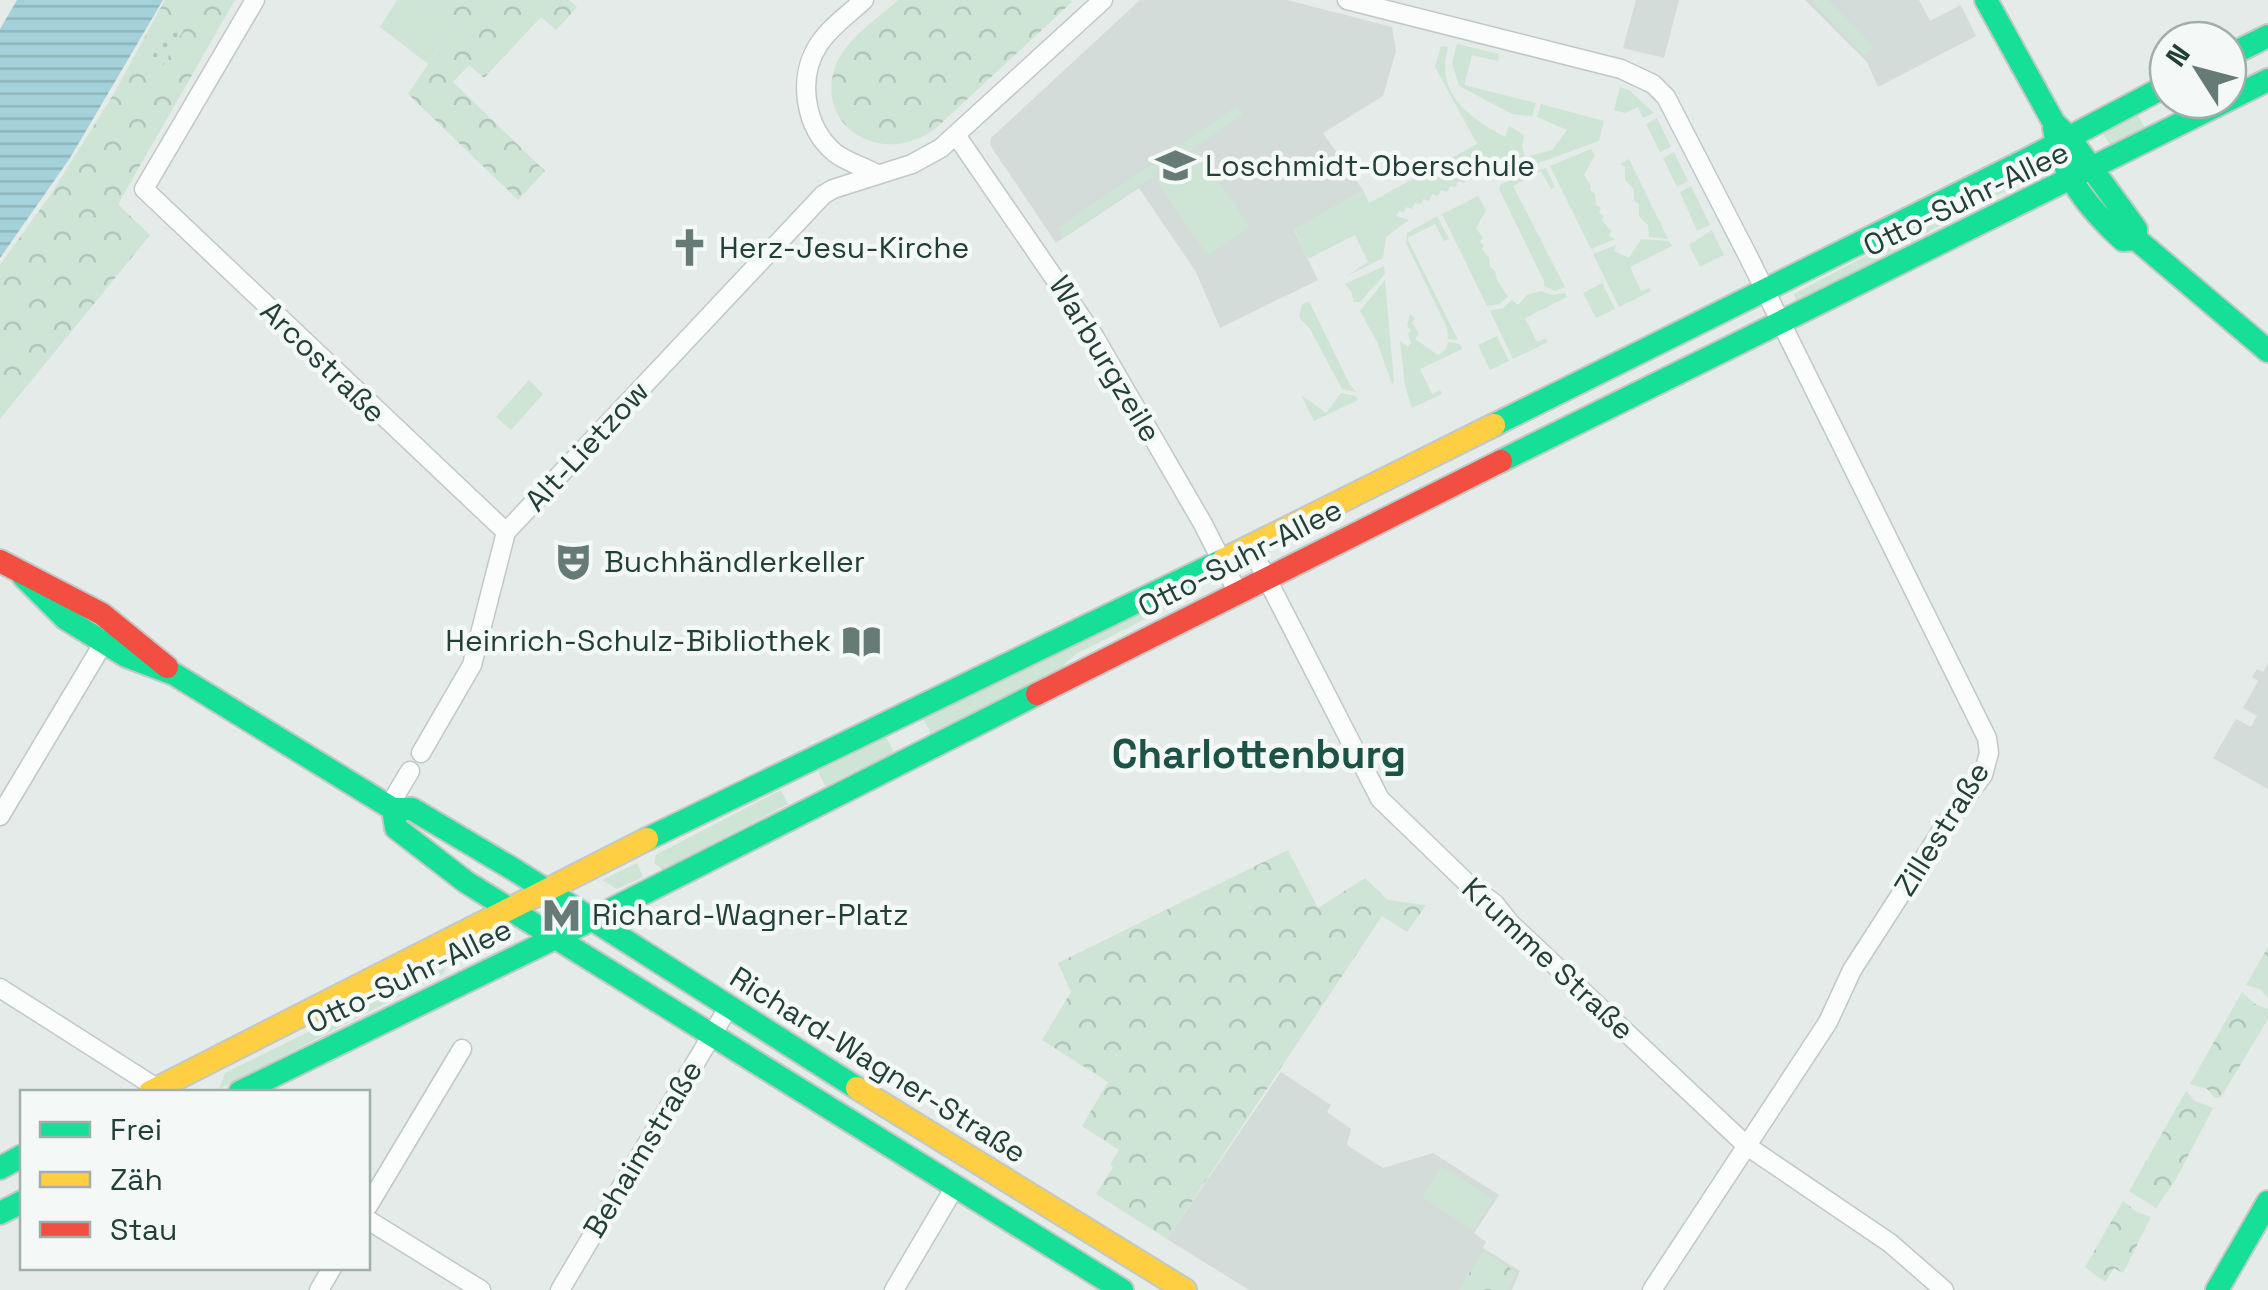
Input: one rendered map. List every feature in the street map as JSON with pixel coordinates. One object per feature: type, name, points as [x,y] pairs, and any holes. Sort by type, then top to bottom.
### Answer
[{"type":"main road","points":[[1986,0],[2082,175],[2136,229],[2136,239],[2268,351]]},
{"type":"main road","name":"Otto-Suhr-Allee","points":[[244,1090],[2268,80]]},
{"type":"main road","name":"Otto-Suhr-Allee","points":[[159,1090],[542,890],[1222,560],[1764,289],[2059,134],[2148,94]]},
{"type":"main road","points":[[0,561],[23,576],[78,600],[110,633],[137,638],[174,674],[391,808]]},
{"type":"main road","name":"Richard-Wagner-Straße","points":[[1122,1290],[507,908],[396,828],[391,808],[412,809],[514,869],[589,921],[1180,1289]]},
{"type":"main road","points":[[2218,1290],[2268,1202]]},
{"type":"street","name":"Arcostraße","points":[[255,0],[144,189],[506,532]]},
{"type":"street","points":[[864,0],[820,43],[806,76],[806,99],[823,140],[838,155],[878,174]]},
{"type":"street","name":"Alt-Lietzow","points":[[421,753],[472,665],[506,532],[823,195],[926,158],[1104,0]]},
{"type":"street","name":"Zillestraße","points":[[1347,0],[1638,75],[1654,84],[1669,101],[1980,721],[1989,752],[1983,775],[1956,807],[1852,970],[1828,1022],[1652,1290]]},
{"type":"street","name":"Warburgzeile","points":[[956,135],[1084,320],[1238,593]]},
{"type":"street","points":[[833,189],[838,155]]},
{"type":"street","name":"Krumme Straße","points":[[1250,546],[1386,808],[1495,904],[1747,1146],[1890,1243],[1944,1290]]},
{"type":"street","points":[[0,816],[110,633]]},
{"type":"street","points":[[391,808],[410,771]]},
{"type":"street","points":[[0,988],[155,1090]]},
{"type":"street","name":"Behaimstraße","points":[[560,1290],[728,1008]]},
{"type":"street","points":[[370,1203],[462,1049]]},
{"type":"street","points":[[894,1290],[956,1184]]},
{"type":"street","points":[[370,1221],[481,1290]]},
{"type":"shaded area","name":"Loschmidt-Oberschule","points":[[1140,0],[1287,0],[1392,27],[1396,51],[1383,96],[1323,133],[1363,190],[1294,230],[1318,280],[1220,328],[1196,272],[1139,188],[1056,243],[990,145],[991,138]]},
{"type":"shaded area","points":[[1636,0],[1679,0],[1664,58],[1623,48]]},
{"type":"shaded area","points":[[1805,0],[1919,0],[1930,21],[1961,5],[1976,36],[1878,87],[1867,62]]},
{"type":"shaded area","points":[[2268,663],[2268,789],[2213,758],[2236,719],[2251,727],[2257,716],[2243,708],[2258,681],[2252,677],[2257,669],[2263,672]]},
{"type":"shaded area","points":[[1281,1072],[1331,1105],[1327,1112],[1351,1129],[1347,1145],[1383,1168],[1433,1153],[1499,1195],[1474,1233],[1486,1242],[1483,1248],[1520,1271],[1512,1290],[1249,1290],[1167,1239]]},
{"type":"green space","points":[[165,0],[235,0],[118,204],[150,235],[0,419],[0,265],[51,194],[113,95]]},
{"type":"green space","points":[[397,0],[421,0],[456,23],[428,64],[380,27]]},
{"type":"green space","points":[[421,0],[569,0],[577,7],[556,30],[541,17],[484,78],[469,65],[453,82],[545,171],[518,200],[408,94],[456,23]]},
{"type":"green space","points":[[898,0],[1072,2],[936,128],[917,139],[877,143],[846,125],[836,110],[831,92],[834,70],[853,40]]},
{"type":"green space","points":[[1811,0],[1828,0],[1874,47],[1865,56]]},
{"type":"green space","points":[[171,24],[183,31],[160,71],[148,64]]},
{"type":"green space","points":[[1457,44],[1499,54],[1498,61],[1472,55],[1464,85],[1536,103],[1532,116],[1512,114],[1459,86],[1452,63]]},
{"type":"green space","points":[[1441,46],[1448,47],[1446,78],[1458,102],[1505,137],[1509,126],[1524,135],[1525,157],[1552,150],[1567,130],[1537,117],[1541,104],[1604,121],[1599,141],[1494,179],[1475,174],[1472,180],[1466,178],[1464,183],[1458,181],[1456,187],[1450,186],[1447,192],[1432,194],[1429,201],[1423,199],[1412,209],[1406,207],[1396,216],[1409,220],[1386,237],[1383,258],[1345,277],[1368,262],[1355,235],[1308,259],[1294,229],[1363,190],[1369,203],[1477,144],[1435,67]]},
{"type":"green space","points":[[1620,87],[1629,90],[1654,113],[1643,118],[1638,107],[1625,113],[1614,110]]},
{"type":"green space","points":[[1237,106],[1243,115],[1063,237],[1058,228]]},
{"type":"green space","points":[[2137,114],[2146,130],[2112,148],[2102,132]]},
{"type":"green space","points":[[1657,118],[1671,147],[1660,152],[1646,124]]},
{"type":"green space","points":[[1591,149],[1595,155],[1584,175],[1595,194],[1596,205],[1601,208],[1602,220],[1611,231],[1609,236],[1615,239],[1591,249],[1550,166]]},
{"type":"green space","points":[[1199,151],[1250,227],[1208,256],[1156,180]]},
{"type":"green space","points":[[1674,152],[1688,181],[1677,187],[1663,158]]},
{"type":"green space","points":[[1629,159],[1668,239],[1649,237],[1648,225],[1639,216],[1639,204],[1634,201],[1634,189],[1625,180],[1625,167],[1620,164]]},
{"type":"green space","points":[[1546,168],[1555,187],[1551,189],[1541,171],[1513,186],[1565,287],[1555,291],[1544,286],[1499,189],[1501,184]]},
{"type":"green space","points":[[2031,168],[2035,176],[1797,302],[1794,294]]},
{"type":"green space","points":[[1691,186],[1710,225],[1697,231],[1680,192]]},
{"type":"green space","points":[[1478,196],[1486,210],[1476,228],[1483,238],[1482,249],[1508,297],[1487,306],[1442,214]]},
{"type":"green space","points":[[1437,216],[1449,239],[1444,241],[1435,224],[1407,238],[1458,340],[1448,339],[1447,328],[1406,243],[1407,233]]},
{"type":"green space","points":[[1712,230],[1724,255],[1700,267],[1689,245]]},
{"type":"green space","points":[[1641,239],[1669,241],[1672,246],[1630,267],[1641,291],[1651,291],[1619,307],[1593,254],[1616,245],[1614,251],[1629,258]]},
{"type":"green space","points":[[1384,266],[1385,274],[1360,302],[1354,302],[1345,284]]},
{"type":"green space","points":[[1385,280],[1392,384],[1377,342],[1360,311]]},
{"type":"green space","points":[[1602,283],[1615,309],[1596,318],[1583,293]]},
{"type":"green space","points":[[1541,291],[1552,295],[1565,293],[1567,297],[1525,318],[1537,342],[1546,338],[1548,342],[1513,359],[1490,311],[1503,308],[1512,300],[1518,305],[1527,295]]},
{"type":"green space","points":[[1309,301],[1356,392],[1342,389],[1310,329],[1299,317],[1302,305]]},
{"type":"green space","points":[[1410,314],[1419,333],[1415,339],[1438,355],[1448,342],[1460,344],[1462,349],[1420,369],[1432,394],[1440,390],[1442,394],[1412,408],[1405,386],[1400,341],[1408,347],[1411,343],[1407,326]]},
{"type":"green space","points":[[1497,336],[1509,361],[1490,370],[1478,345]]},
{"type":"green space","points":[[529,380],[543,394],[511,430],[496,417]]},
{"type":"green space","points":[[1341,393],[1358,400],[1314,421],[1301,395],[1326,413]]},
{"type":"green space","points":[[1165,599],[1169,607],[1076,654],[1055,673],[931,733],[923,719]]},
{"type":"green space","points":[[886,737],[894,752],[825,786],[818,771]]},
{"type":"green space","points":[[781,790],[788,804],[663,870],[654,863],[656,855]]},
{"type":"green space","points":[[1288,850],[1318,908],[1365,878],[1388,900],[1426,905],[1407,932],[1382,916],[1167,1239],[1096,1194],[1119,1150],[1082,1126],[1108,1082],[1042,1040],[1071,992],[1058,963]]},
{"type":"green space","points":[[637,863],[643,877],[617,889],[602,880]]},
{"type":"green space","points":[[504,929],[506,936],[497,947],[462,963],[460,952]]},
{"type":"green space","points":[[2268,947],[2268,998],[2260,989],[2246,985]]},
{"type":"green space","points":[[439,963],[446,967],[443,974],[219,1089],[225,1073]]},
{"type":"green space","points":[[2242,992],[2268,1009],[2268,1019],[2221,1097],[2215,1098],[2207,1089],[2190,1084]]},
{"type":"green space","points":[[2186,1091],[2195,1101],[2213,1108],[2176,1179],[2156,1208],[2129,1191]]},
{"type":"green space","points":[[1441,1166],[1493,1199],[1473,1230],[1422,1197]]},
{"type":"green space","points":[[2123,1201],[2151,1217],[2123,1273],[2114,1268],[2105,1282],[2085,1267]]},
{"type":"green space","points":[[1483,1251],[1516,1272],[1508,1290],[1459,1290]]},
{"type":"water","points":[[17,0],[163,0],[70,158],[0,258],[0,29]]},
{"type":"traffic: fast","points":[[1986,0],[2054,123],[2068,136],[2136,229],[2136,239],[2268,351]]},
{"type":"traffic: fast","points":[[2248,46],[2268,36]]},
{"type":"traffic: fast","points":[[1501,461],[2268,80]]},
{"type":"traffic: fast","points":[[1494,425],[2148,96]]},
{"type":"traffic: fast","points":[[2054,128],[2063,161],[2088,203],[2123,240],[2136,239]]},
{"type":"traffic: fast","points":[[647,839],[1223,560]]},
{"type":"traffic: fast","points":[[23,576],[66,619],[126,656],[174,674],[393,809],[412,809],[857,1088]]},
{"type":"traffic: fast","points":[[244,1090],[1037,694]]},
{"type":"traffic: fast","points":[[393,809],[396,828],[466,882],[1122,1290]]},
{"type":"traffic: fast","points":[[0,1168],[20,1157]]},
{"type":"traffic: fast","points":[[2217,1290],[2268,1202]]},
{"type":"traffic: fast","points":[[0,1213],[20,1203]]},
{"type":"traffic: slow","points":[[1223,560],[1494,425]]},
{"type":"traffic: slow","points":[[154,1090],[647,839]]},
{"type":"traffic: slow","points":[[857,1088],[1185,1290]]},
{"type":"traffic: jam","points":[[1037,694],[1501,461]]},
{"type":"traffic: jam","points":[[0,561],[102,614],[167,667]]},
{"type":"place","name":"Loschmidt-Oberschule","points":[[1175,166]]},
{"type":"place","name":"Herz-Jesu-Kirche","points":[[689,248]]},
{"type":"place","name":"Buchhändlerkeller","points":[[574,562]]},
{"type":"place","name":"Heinrich-Schulz-Bibliothek","points":[[861,641]]},
{"type":"place","name":"Richard-Wagner-Platz","points":[[562,915]]},
{"type":"district","name":"Charlottenburg","points":[[1259,754]]}]
